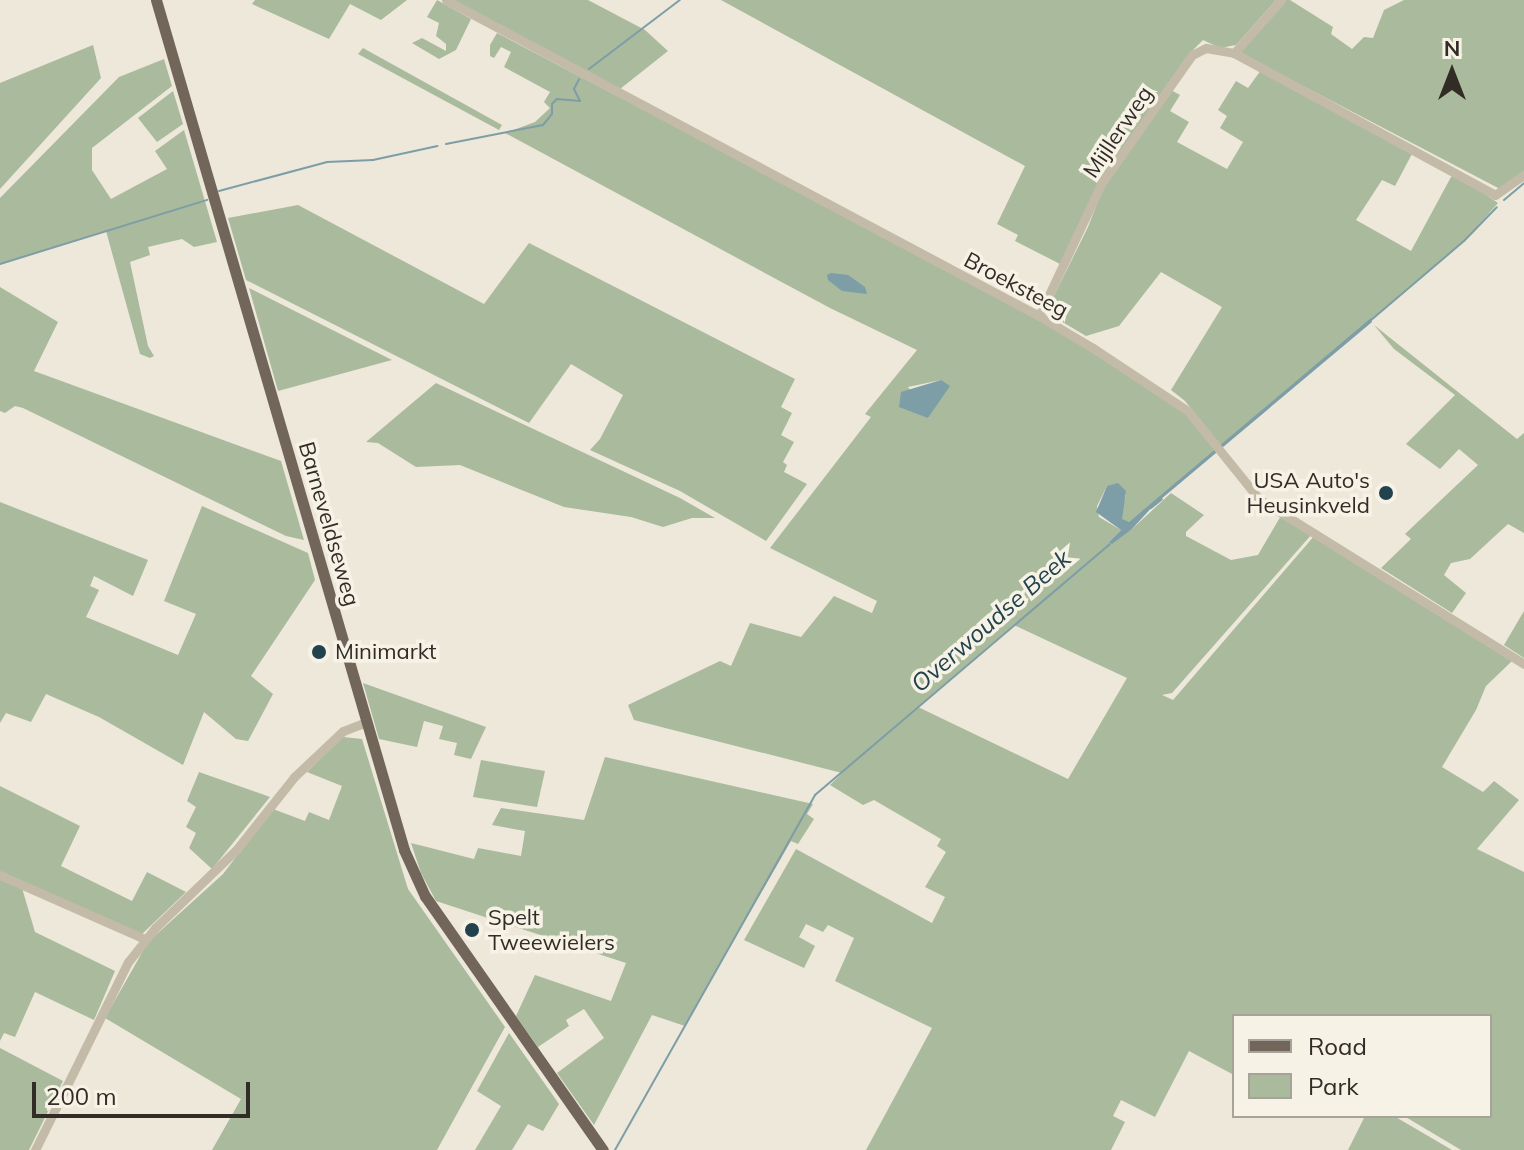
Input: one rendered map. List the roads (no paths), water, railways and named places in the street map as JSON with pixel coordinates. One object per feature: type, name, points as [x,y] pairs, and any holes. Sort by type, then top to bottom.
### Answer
[{"type":"main road","name":"Barneveldseweg","points":[[156,0],[404,850],[425,896],[603,1150]]},
{"type":"street","name":"Broeksteeg","points":[[446,0],[913,252],[1039,316],[1177,401],[1259,499],[1524,664]]},
{"type":"street","points":[[1234,53],[1281,0]]},
{"type":"street","name":"Mijllerweg","points":[[1039,316],[1101,184],[1192,55],[1206,48],[1234,53],[1495,195],[1524,175]]},
{"type":"street","points":[[35,1150],[128,962],[145,939],[221,867],[294,777],[343,731],[366,722]]},
{"type":"street","points":[[0,875],[145,939]]},
{"type":"water","points":[[827,275],[848,275],[865,287],[867,294],[842,291],[828,280]]},
{"type":"water","points":[[1371,318],[1372,322],[1154,505],[1132,529],[1112,544],[1109,542],[1121,530],[1096,512],[1107,486],[1118,483],[1126,491],[1122,519],[1129,522]]},
{"type":"water","points":[[941,380],[950,386],[928,418],[899,407],[901,392]]},
{"type":"waterway","points":[[589,69],[680,0]]},
{"type":"waterway","points":[[446,144],[543,125],[552,114],[552,104],[557,99],[580,101],[574,89],[579,79]]},
{"type":"waterway","points":[[219,191],[327,162],[373,160],[437,146]]},
{"type":"waterway","name":"Overwoudse Beek","points":[[1504,200],[1524,183]]},
{"type":"waterway","points":[[0,264],[207,200]]},
{"type":"waterway","name":"Overwoudse Beek","points":[[1370,321],[1464,241],[1497,207]]},
{"type":"waterway","name":"Overwoudse Beek","points":[[1151,508],[1162,499]]},
{"type":"waterway","name":"Overwoudse Beek","points":[[615,1150],[815,795],[1110,544]]},
{"type":"place","name":"USA Auto's Heusinkveld","points":[[1386,493]]},
{"type":"place","name":"Minimarkt","points":[[319,652]]},
{"type":"place","name":"Spelt Tweewielers","points":[[472,930]]}]
